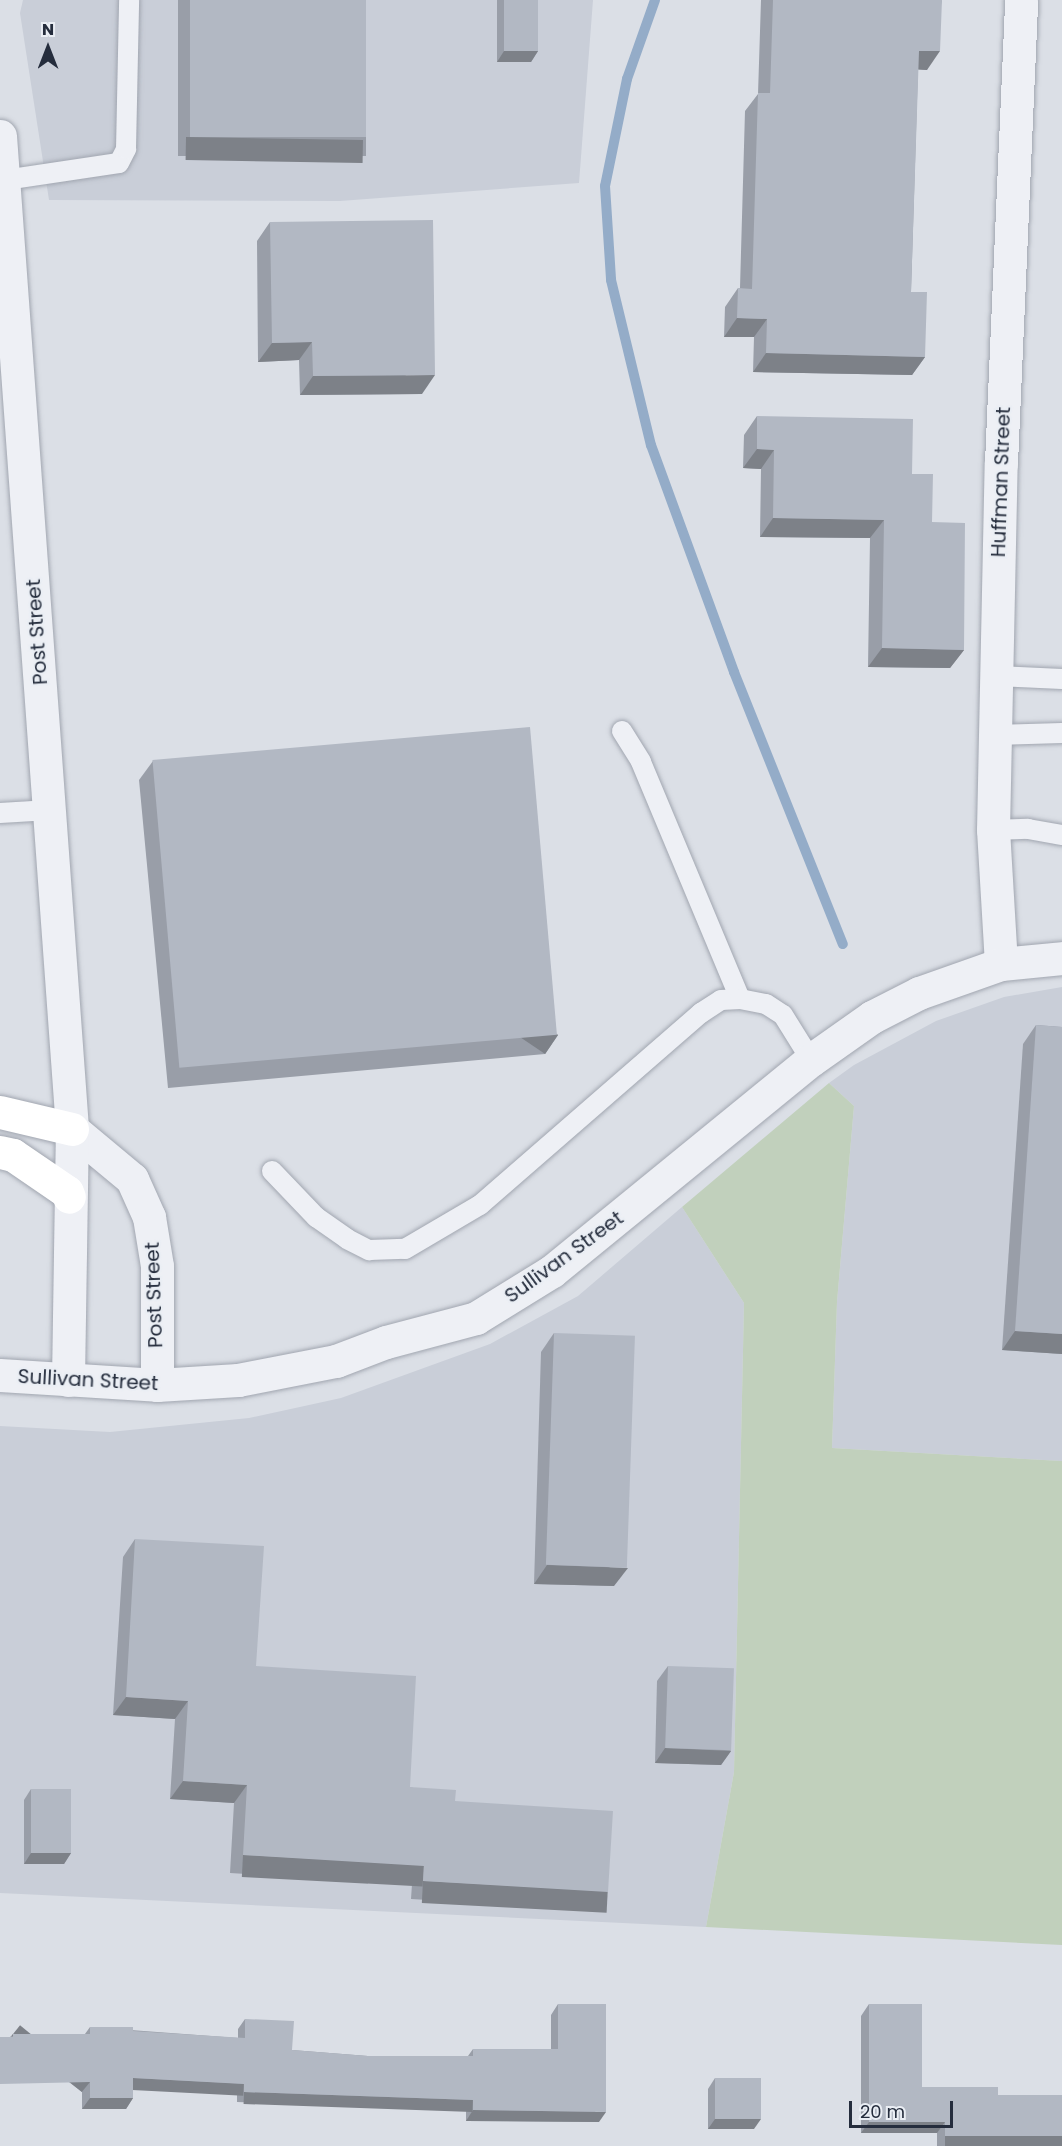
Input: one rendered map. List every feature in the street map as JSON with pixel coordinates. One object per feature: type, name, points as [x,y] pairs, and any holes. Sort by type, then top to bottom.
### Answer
[{"type":"highway","points":[[0,1113],[72,1129]]},
{"type":"highway","points":[[0,1152],[13,1155],[69,1197]]},
{"type":"street","name":"Huffman Street","points":[[1001,964],[993,830],[995,735],[1001,463],[1022,0]]},
{"type":"street","name":"Post Street","points":[[0,136],[5,180],[5,265],[50,810],[72,1129],[69,1197],[68,1380]]},
{"type":"street","name":"Sullivan Street","points":[[0,1376],[157,1384],[238,1380],[336,1361],[386,1342],[476,1318],[552,1271],[811,1060],[872,1017],[919,993],[1001,964],[1062,958]]},
{"type":"street","name":"Post Street","points":[[72,1129],[132,1179],[149,1217],[157,1266],[157,1384]]},
{"type":"lane","points":[[5,180],[119,163],[126,149],[129,0]]},
{"type":"lane","points":[[997,676],[1062,679]]},
{"type":"lane","points":[[622,730],[641,762],[740,999]]},
{"type":"lane","points":[[995,735],[1062,734]]},
{"type":"lane","points":[[0,813],[50,810]]},
{"type":"lane","points":[[993,830],[1028,829],[1062,835]]},
{"type":"lane","points":[[272,1171],[316,1218],[347,1239],[369,1250],[405,1249],[480,1205],[701,1013],[721,1000],[740,999],[766,1004],[783,1015],[811,1060]]},
{"type":"shaded area","points":[[23,0],[593,0],[579,183],[340,201],[49,200],[20,13]]},
{"type":"shaded area","points":[[1062,987],[1062,1461],[832,1448],[837,1302],[854,1106],[829,1083],[854,1065],[936,1021],[1004,997]]},
{"type":"shaded area","points":[[682,1207],[744,1303],[734,1772],[706,1927],[0,1893],[0,1426],[110,1432],[249,1418],[341,1398],[490,1344],[578,1296]]},
{"type":"green space","points":[[829,1083],[854,1106],[837,1302],[832,1448],[1062,1461],[1062,1945],[706,1927],[734,1772],[744,1303],[682,1207]]},
{"type":"building","points":[[190,0],[366,0],[366,137],[190,137]]},
{"type":"building","points":[[504,0],[538,0],[538,51],[504,51]]},
{"type":"building","points":[[773,0],[942,0],[940,51],[919,51],[911,292],[927,292],[925,357],[766,353],[767,319],[737,318],[738,288],[752,289],[758,93],[770,93]]},
{"type":"building","points":[[433,220],[435,375],[313,376],[312,342],[272,343],[270,222]]},
{"type":"building","points":[[757,416],[913,419],[912,474],[933,474],[932,522],[965,523],[964,650],[882,648],[884,520],[773,518],[774,450],[757,449]]},
{"type":"building","points":[[530,727],[557,1035],[179,1068],[152,760]]},
{"type":"building","points":[[1036,1025],[1062,1027],[1062,1334],[1015,1331]]},
{"type":"building","points":[[554,1333],[635,1336],[627,1568],[546,1565]]},
{"type":"building","points":[[135,1539],[264,1546],[256,1666],[416,1676],[410,1787],[456,1790],[455,1801],[613,1811],[608,1892],[423,1881],[424,1866],[243,1855],[247,1785],[183,1781],[188,1701],[126,1697]]},
{"type":"building","points":[[668,1666],[734,1668],[731,1750],[665,1748]]},
{"type":"building","points":[[31,1789],[71,1789],[71,1853],[31,1853]]},
{"type":"building","points":[[558,2004],[606,2004],[606,2112],[473,2110],[473,2100],[244,2092],[244,2084],[133,2078],[133,2098],[90,2098],[90,2082],[0,2084],[0,2037],[13,2037],[13,2034],[90,2034],[90,2027],[133,2027],[133,2031],[245,2038],[245,2019],[294,2021],[292,2050],[368,2056],[473,2056],[473,2049],[558,2049]]},
{"type":"building","points":[[869,2004],[922,2004],[922,2087],[998,2087],[998,2095],[1062,2095],[1062,2136],[945,2136],[945,2122],[869,2122]]},
{"type":"building","points":[[715,2078],[761,2078],[761,2119],[715,2119]]},
{"type":"waterway","points":[[655,0],[627,79],[605,186],[611,280],[651,445],[734,672],[843,944]]}]
